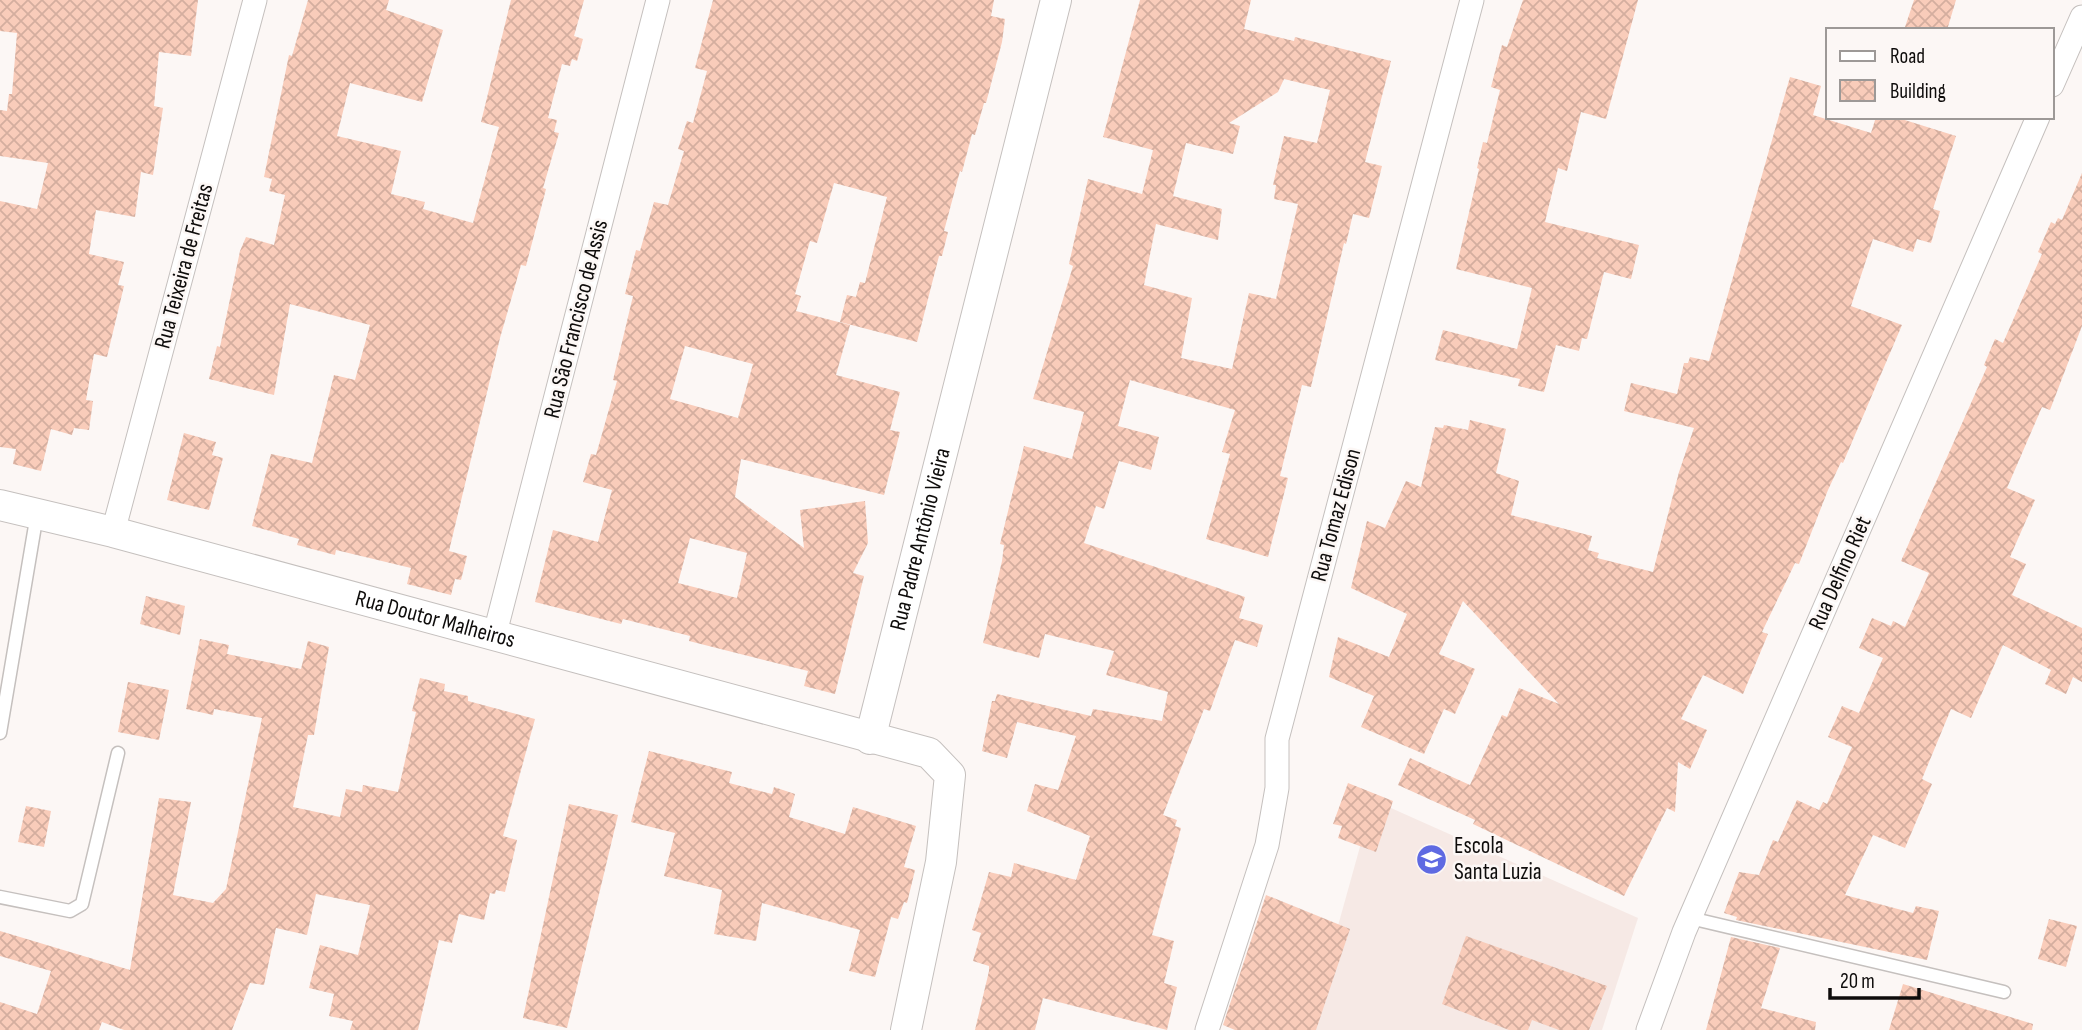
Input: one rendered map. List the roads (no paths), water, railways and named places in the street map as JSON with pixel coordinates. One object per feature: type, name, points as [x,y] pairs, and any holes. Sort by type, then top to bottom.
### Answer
[{"type":"street","name":"Rua Teixeira de Freitas","points":[[113,532],[255,0]]},
{"type":"street","name":"Rua São Francisco de Assis","points":[[494,637],[658,0]]},
{"type":"street","name":"Rua Padre Antônio Vieira","points":[[870,739],[1056,0]]},
{"type":"street","name":"Rua Tomaz Edison","points":[[1207,1030],[1267,845],[1277,788],[1277,739],[1472,0]]},
{"type":"street","points":[[2054,80],[2082,17]]},
{"type":"street","name":"Rua Delfino Riet","points":[[1648,1030],[1690,918],[2037,119]]},
{"type":"street","name":"Rua Doutor Malheiros","points":[[0,505],[113,532],[870,739]]},
{"type":"street","points":[[870,739],[929,752],[950,775],[941,862],[906,1030]]},
{"type":"lane","points":[[0,733],[37,514]]},
{"type":"lane","points":[[0,897],[70,911],[82,904],[118,753]]},
{"type":"lane","points":[[1690,918],[2004,992]]},
{"type":"place","name":"Escola Santa Luzia","points":[[1431,859]]}]
